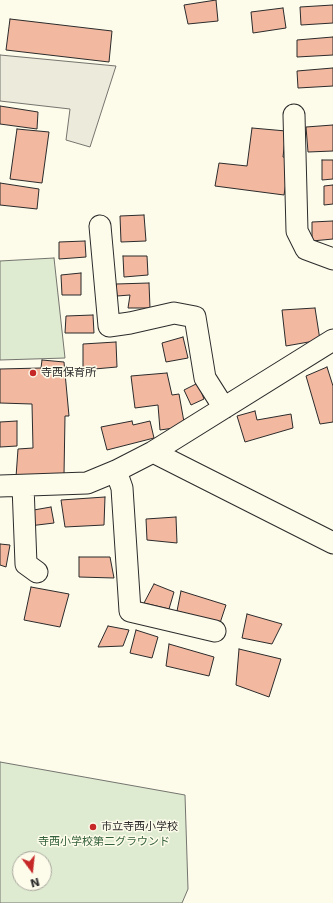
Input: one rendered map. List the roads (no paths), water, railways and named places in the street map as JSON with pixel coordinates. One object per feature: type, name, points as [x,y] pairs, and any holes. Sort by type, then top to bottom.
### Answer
[{"type":"street","points":[[294,115],[297,231],[306,249],[333,259]]},
{"type":"street","points":[[100,226],[109,326],[130,324],[174,313],[195,317],[205,378],[224,408]]},
{"type":"street","points":[[0,486],[87,483],[116,472],[153,452],[333,340]]},
{"type":"street","points":[[153,452],[333,543]]},
{"type":"street","points":[[116,472],[122,488],[130,611],[215,631]]},
{"type":"street","points":[[23,486],[26,564],[37,572]]},
{"type":"place","name":"寺西保育所","points":[[33,373]]},
{"type":"place","name":"市立寺西小学校","points":[[93,827]]},
{"type":"park label","name":"寺西小学校第二グラウンド","points":[[104,842]]}]
